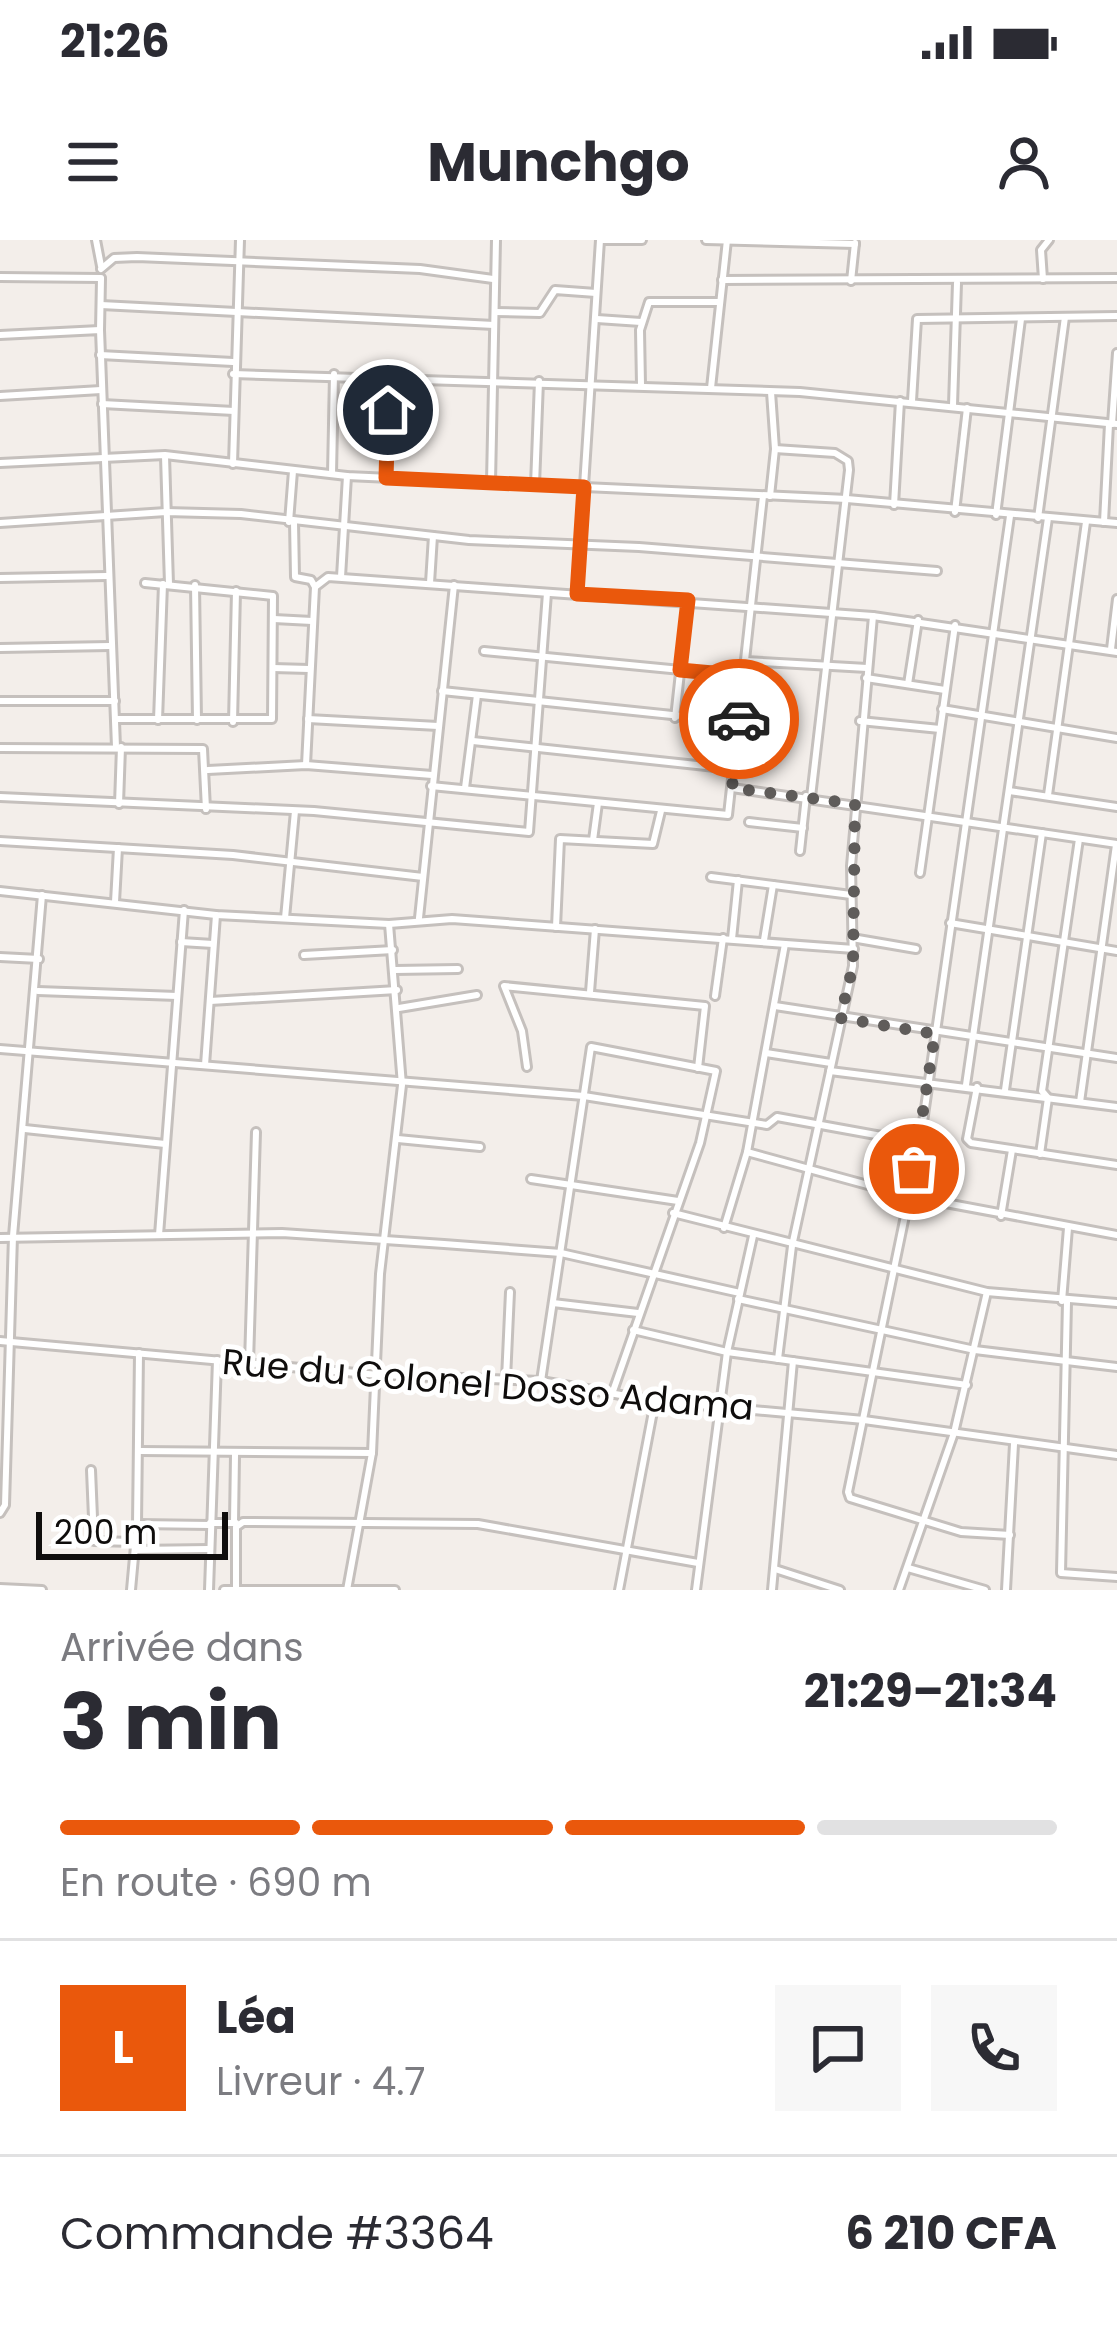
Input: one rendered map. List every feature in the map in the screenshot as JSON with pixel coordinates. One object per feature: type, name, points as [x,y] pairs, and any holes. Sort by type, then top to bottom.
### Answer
[{"type":"street","points":[[96,240],[101,274],[107,576],[119,803]]},
{"type":"street","points":[[233,464],[240,240]]},
{"type":"street","points":[[491,482],[496,240]]},
{"type":"street","points":[[577,594],[597,319],[598,240],[642,240]]},
{"type":"street","points":[[706,240],[855,242],[851,281]]},
{"type":"street","points":[[1043,279],[1041,250],[1049,240]]},
{"type":"street","points":[[711,388],[727,241]]},
{"type":"street","points":[[0,277],[101,274],[123,256],[419,269],[494,279]]},
{"type":"street","points":[[722,280],[1117,278]]},
{"type":"street","points":[[953,405],[957,281]]},
{"type":"street","points":[[494,312],[540,314],[555,290],[596,293]]},
{"type":"street","points":[[640,385],[641,322],[646,308],[658,299],[720,302]]},
{"type":"street","points":[[100,305],[494,325]]},
{"type":"street","points":[[912,401],[913,323],[1117,316]]},
{"type":"street","points":[[966,1084],[1031,636],[1065,317]]},
{"type":"street","points":[[597,319],[641,322]]},
{"type":"street","points":[[996,515],[1021,319]]},
{"type":"street","points":[[0,334],[100,330]]},
{"type":"street","points":[[1104,522],[1117,353]]},
{"type":"street","points":[[100,355],[233,362]]},
{"type":"street","points":[[233,374],[494,378],[771,391],[912,401],[1112,424]]},
{"type":"street","points":[[332,474],[334,374]]},
{"type":"street","points":[[386,478],[389,376]]},
{"type":"street","points":[[535,485],[539,381]]},
{"type":"street","points":[[0,396],[101,390]]},
{"type":"street","points":[[431,786],[728,814],[757,556],[775,449],[771,391]]},
{"type":"street","points":[[894,505],[900,401]]},
{"type":"street","points":[[102,404],[234,411]]},
{"type":"street","points":[[956,512],[968,407]]},
{"type":"street","points":[[775,449],[842,456],[849,470],[800,851]]},
{"type":"street","points":[[158,720],[166,584],[165,455]]},
{"type":"street","points":[[0,463],[165,455],[347,476],[847,499],[1117,524]]},
{"type":"street","points":[[293,470],[295,578],[311,580],[315,587]]},
{"type":"street","points":[[341,578],[347,476]]},
{"type":"street","points":[[0,523],[166,512],[937,571]]},
{"type":"street","points":[[1010,516],[920,1143],[848,1496],[961,1532],[1010,1535]]},
{"type":"street","points":[[1048,795],[1087,522]]},
{"type":"street","points":[[430,583],[433,536]]},
{"type":"street","points":[[0,578],[107,576]]},
{"type":"street","points":[[306,765],[311,621],[315,587],[322,578],[688,600],[918,620],[1114,651],[1117,599]]},
{"type":"street","points":[[116,719],[272,719],[273,596],[145,583]]},
{"type":"street","points":[[194,585],[197,721]]},
{"type":"street","points":[[419,918],[454,585]]},
{"type":"street","points":[[233,722],[236,591]]},
{"type":"street","points":[[0,797],[295,811],[529,832],[547,592]]},
{"type":"street","points":[[675,718],[688,600]]},
{"type":"street","points":[[778,1359],[792,1246],[854,949],[855,804],[873,616]]},
{"type":"street","points":[[274,619],[311,621]]},
{"type":"street","points":[[908,684],[918,620]]},
{"type":"street","points":[[920,873],[955,625]]},
{"type":"street","points":[[0,648],[110,646]]},
{"type":"street","points":[[484,651],[745,676]]},
{"type":"street","points":[[746,661],[867,668]]},
{"type":"street","points":[[273,668],[309,669]]},
{"type":"street","points":[[866,678],[945,690]]},
{"type":"street","points":[[442,691],[739,722]]},
{"type":"street","points":[[465,788],[477,695]]},
{"type":"street","points":[[0,701],[115,700]]},
{"type":"street","points":[[942,709],[1117,738]]},
{"type":"street","points":[[308,719],[438,726]]},
{"type":"street","points":[[860,721],[940,729]]},
{"type":"street","points":[[473,741],[734,769]]},
{"type":"street","points":[[0,748],[203,749],[206,809]]},
{"type":"street","points":[[207,770],[306,765],[432,776]]},
{"type":"street","points":[[732,788],[1117,844],[1080,1102]]},
{"type":"street","points":[[1009,791],[1117,807]]},
{"type":"street","points":[[593,840],[598,803]]},
{"type":"street","points":[[285,918],[295,811]]},
{"type":"street","points":[[556,927],[560,839],[656,843],[661,811]]},
{"type":"street","points":[[749,822],[803,828]]},
{"type":"street","points":[[1004,1090],[1042,832]]},
{"type":"street","points":[[1040,1154],[1048,1098],[1042,1091],[1079,838]]},
{"type":"street","points":[[0,841],[290,860],[423,878]]},
{"type":"street","points":[[115,902],[118,848]]},
{"type":"street","points":[[711,877],[851,895]]},
{"type":"street","points":[[715,995],[738,880]]},
{"type":"street","points":[[764,941],[772,885]]},
{"type":"street","points":[[0,891],[216,915],[389,924],[419,918],[854,949]]},
{"type":"street","points":[[0,1513],[14,1236],[38,991],[42,896]]},
{"type":"street","points":[[159,1235],[184,910]]},
{"type":"street","points":[[205,1065],[216,915]]},
{"type":"street","points":[[950,923],[1117,951]]},
{"type":"street","points":[[347,1589],[372,1454],[402,1085],[389,924]]},
{"type":"street","points":[[590,992],[595,929]]},
{"type":"street","points":[[852,938],[916,949]]},
{"type":"street","points":[[181,942],[214,944]]},
{"type":"street","points":[[724,1228],[754,1120],[785,944]]},
{"type":"street","points":[[304,955],[393,950]]},
{"type":"street","points":[[0,957],[39,959]]},
{"type":"street","points":[[395,970],[458,970]]},
{"type":"street","points":[[527,1067],[522,1031],[502,987],[706,1006],[698,1068]]},
{"type":"street","points":[[210,1001],[397,990]]},
{"type":"street","points":[[38,991],[177,996]]},
{"type":"street","points":[[399,1008],[477,995]]},
{"type":"street","points":[[775,1006],[935,1034],[1117,1058]]},
{"type":"street","points":[[541,1382],[591,1047],[718,1073],[709,1113],[612,1395]]},
{"type":"street","points":[[0,1049],[402,1085],[584,1096],[770,1125],[777,1117],[920,1143]]},
{"type":"street","points":[[766,1054],[1116,1107],[1117,1097]]},
{"type":"street","points":[[977,1086],[968,1141],[1117,1165]]},
{"type":"street","points":[[25,1129],[165,1144]]},
{"type":"street","points":[[249,1364],[256,1132]]},
{"type":"street","points":[[398,1139],[480,1148]]},
{"type":"street","points":[[1001,1216],[1012,1150]]},
{"type":"street","points":[[747,1152],[908,1196],[1117,1234]]},
{"type":"street","points":[[531,1179],[677,1202]]},
{"type":"street","points":[[673,1213],[987,1292],[1117,1303]]},
{"type":"street","points":[[1068,1228],[1061,1573],[1117,1577]]},
{"type":"street","points":[[0,1238],[254,1234],[561,1253],[784,1309],[975,1350],[1117,1367]]},
{"type":"street","points":[[696,1590],[718,1406],[753,1236]]},
{"type":"street","points":[[506,1379],[510,1292]]},
{"type":"street","points":[[899,1590],[954,1433],[987,1292]]},
{"type":"street","points":[[554,1303],[638,1313]]},
{"type":"street","points":[[633,1330],[727,1352],[967,1385]]},
{"type":"street","name":"Rue du Colonel Dosso Adama","points":[[0,1341],[379,1376],[541,1382],[655,1401],[865,1420],[1117,1455]]},
{"type":"street","points":[[130,1590],[140,1451],[139,1353]]},
{"type":"street","points":[[209,1590],[217,1360]]},
{"type":"street","points":[[772,1590],[793,1361]]},
{"type":"street","points":[[620,1590],[655,1401]]},
{"type":"street","points":[[1006,1590],[1014,1444]]},
{"type":"street","points":[[140,1451],[212,1456],[372,1454]]},
{"type":"street","points":[[235,1455],[238,1589]]},
{"type":"street","points":[[92,1470],[94,1541],[209,1549]]},
{"type":"street","points":[[137,1524],[478,1524],[698,1563]]},
{"type":"street","points":[[907,1567],[986,1590]]},
{"type":"street","points":[[776,1569],[840,1590]]},
{"type":"street","points":[[0,1588],[42,1590]]},
{"type":"street","points":[[224,1590],[395,1590]]},
{"type":"way so far","points":[[739,719],[732,788],[855,804],[853,966],[840,1018],[935,1034],[914,1169]]},
{"type":"route","points":[[388,410],[386,478],[584,487],[577,594],[688,600],[680,670],[745,676],[739,719]]}]
